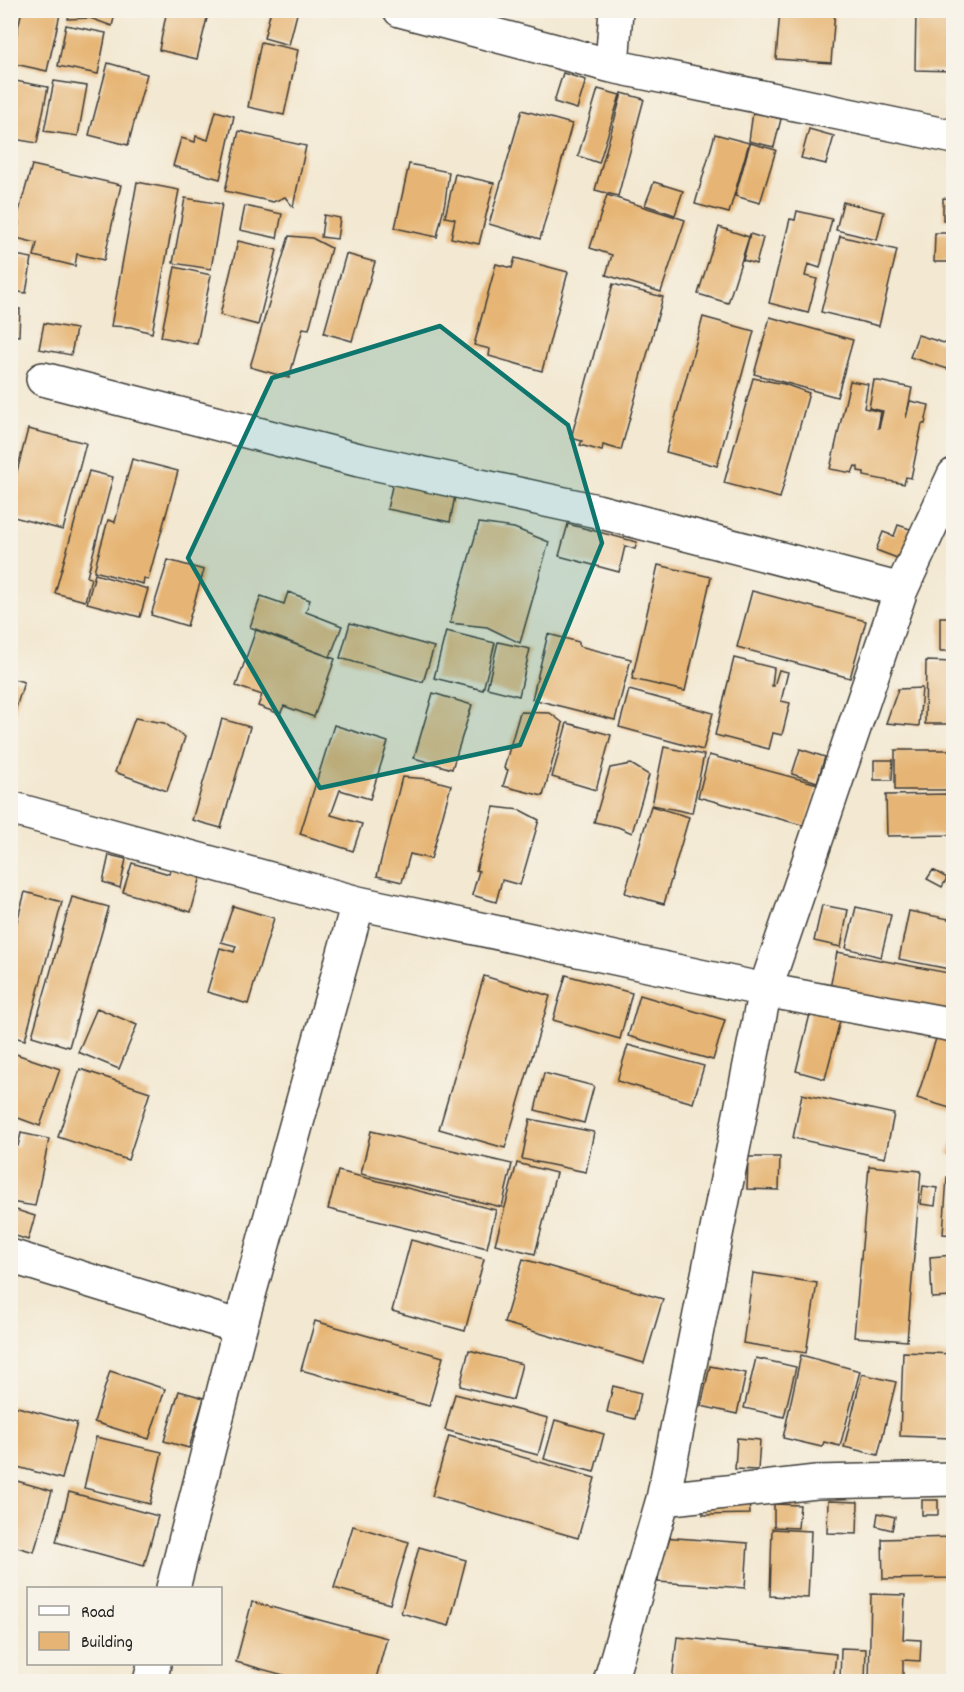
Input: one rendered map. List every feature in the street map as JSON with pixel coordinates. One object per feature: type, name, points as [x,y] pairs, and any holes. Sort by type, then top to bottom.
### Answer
[{"type":"street","points":[[400,10],[612,66],[954,137]]},
{"type":"street","points":[[612,66],[616,10]]},
{"type":"street","points":[[43,379],[359,460],[597,511],[901,590]]},
{"type":"street","points":[[610,1682],[663,1499],[765,990],[901,590],[954,475]]},
{"type":"street","points":[[10,808],[358,903],[765,990],[954,1025]]},
{"type":"street","points":[[173,1587],[240,1327],[358,903]]},
{"type":"street","points":[[10,1256],[240,1327]]},
{"type":"street","points":[[663,1499],[816,1482],[954,1479]]},
{"type":"street","points":[[150,1682],[154,1665]]},
{"type":"highlighted area","points":[[440,326],[568,425],[602,543],[520,745],[320,788],[188,558],[272,378]]},
{"type":"building","points":[[22,10],[61,10],[47,71],[10,63]]},
{"type":"building","points":[[70,10],[116,10],[112,26],[90,18],[68,19]]},
{"type":"building","points":[[167,10],[209,10],[197,59],[159,50]]},
{"type":"building","points":[[271,10],[298,10],[289,45],[264,38]]},
{"type":"building","points":[[711,10],[741,10],[741,13],[711,12]]},
{"type":"building","points":[[780,10],[835,10],[831,63],[776,59]]},
{"type":"building","points":[[916,10],[954,10],[954,71],[915,70]]},
{"type":"building","points":[[66,25],[106,33],[98,74],[58,66]]},
{"type":"building","points":[[261,42],[298,50],[284,115],[248,107]]},
{"type":"building","points":[[108,63],[147,74],[128,145],[89,135]]},
{"type":"building","points":[[563,73],[586,80],[577,109],[554,102]]},
{"type":"building","points":[[10,80],[48,87],[37,143],[14,139],[12,150],[10,149]]},
{"type":"building","points":[[54,81],[87,86],[78,136],[44,131]]},
{"type":"building","points":[[598,89],[620,95],[599,163],[578,156]]},
{"type":"building","points":[[622,93],[644,99],[618,196],[595,190]]},
{"type":"building","points":[[522,110],[572,124],[540,239],[489,224]]},
{"type":"building","points":[[216,111],[234,116],[220,179],[173,166],[181,138],[195,142],[196,136],[208,140]]},
{"type":"building","points":[[753,112],[781,119],[774,147],[749,141]]},
{"type":"building","points":[[809,129],[834,136],[826,164],[801,158]]},
{"type":"building","points":[[239,131],[306,146],[293,207],[285,197],[273,202],[225,191]]},
{"type":"building","points":[[715,134],[749,143],[729,213],[695,204]]},
{"type":"building","points":[[750,143],[776,150],[760,203],[735,196]]},
{"type":"building","points":[[409,164],[449,172],[437,237],[395,228]]},
{"type":"building","points":[[32,165],[121,185],[104,260],[77,254],[75,266],[34,256],[37,243],[16,238],[19,223],[16,222]]},
{"type":"building","points":[[455,174],[494,183],[479,244],[451,238],[455,219],[445,217]]},
{"type":"building","points":[[137,182],[179,190],[152,333],[131,327],[111,326]]},
{"type":"building","points":[[654,182],[683,191],[675,215],[645,205]]},
{"type":"building","points":[[954,194],[952,239],[954,239],[954,262],[934,262],[935,233],[950,233],[951,220],[943,220],[943,198],[951,199]]},
{"type":"building","points":[[607,195],[685,220],[661,292],[606,275],[612,255],[590,248]]},
{"type":"building","points":[[185,198],[222,204],[211,269],[173,263]]},
{"type":"building","points":[[843,202],[884,212],[877,240],[836,230]]},
{"type":"building","points":[[245,206],[282,214],[277,238],[240,230]]},
{"type":"building","points":[[797,211],[832,219],[820,268],[808,264],[805,276],[817,279],[808,313],[769,303],[790,219],[795,220]]},
{"type":"building","points":[[324,215],[340,218],[337,239],[321,237]]},
{"type":"building","points":[[719,227],[749,237],[728,303],[698,294]]},
{"type":"building","points":[[750,234],[763,238],[756,264],[743,260]]},
{"type":"building","points":[[289,236],[312,238],[331,248],[309,329],[303,328],[289,378],[250,367]]},
{"type":"building","points":[[840,236],[897,250],[879,326],[821,312]]},
{"type":"building","points":[[238,241],[277,250],[258,325],[220,315]]},
{"type":"building","points":[[10,254],[32,258],[26,293],[10,291]]},
{"type":"building","points":[[346,254],[375,262],[352,341],[324,333]]},
{"type":"building","points":[[515,258],[568,272],[542,371],[489,356],[490,349],[474,345],[496,264],[512,268]]},
{"type":"building","points":[[175,267],[211,275],[197,344],[161,337]]},
{"type":"building","points":[[613,284],[663,297],[621,450],[603,445],[602,451],[580,445],[582,441],[571,438]]},
{"type":"building","points":[[10,308],[20,309],[19,336],[10,335]]},
{"type":"building","points":[[703,317],[754,331],[717,466],[666,452]]},
{"type":"building","points":[[770,317],[853,340],[837,397],[754,374]]},
{"type":"building","points":[[44,323],[76,329],[71,355],[39,349]]},
{"type":"building","points":[[918,335],[954,346],[954,371],[910,357]]},
{"type":"building","points":[[753,378],[784,384],[809,393],[780,498],[724,483]]},
{"type":"building","points":[[874,380],[912,388],[906,418],[910,401],[929,405],[925,424],[922,424],[911,478],[906,477],[904,484],[864,476],[864,472],[858,471],[858,467],[855,466],[852,473],[830,469],[850,381],[868,384],[864,408],[881,412],[879,428],[883,411],[869,408]]},
{"type":"building","points":[[28,429],[86,443],[63,530],[10,516],[10,498]]},
{"type":"building","points":[[132,459],[178,471],[148,580],[144,578],[143,584],[94,571],[108,520],[115,522]]},
{"type":"building","points":[[89,471],[113,477],[87,577],[91,578],[85,601],[55,593]]},
{"type":"building","points":[[393,482],[455,496],[450,522],[387,509]]},
{"type":"building","points":[[479,523],[514,528],[549,542],[520,643],[487,627],[450,623]]},
{"type":"building","points":[[568,524],[637,542],[635,549],[625,546],[619,572],[559,556]]},
{"type":"building","points":[[898,525],[916,531],[905,561],[876,550],[883,532],[894,536]]},
{"type":"building","points":[[168,560],[204,570],[187,626],[151,615]]},
{"type":"building","points":[[658,565],[711,577],[685,691],[632,679]]},
{"type":"building","points":[[95,574],[148,589],[140,617],[87,603]]},
{"type":"building","points":[[752,591],[866,621],[850,678],[737,647]]},
{"type":"building","points":[[288,592],[310,600],[306,612],[342,626],[330,657],[250,627],[261,596],[284,604]]},
{"type":"building","points":[[940,617],[954,617],[954,651],[940,651]]},
{"type":"building","points":[[350,623],[434,647],[423,682],[340,658]]},
{"type":"building","points":[[256,630],[335,659],[314,717],[284,706],[280,714],[258,706],[262,695],[236,686]]},
{"type":"building","points":[[446,631],[495,643],[483,690],[434,678]]},
{"type":"building","points":[[548,634],[579,642],[579,646],[631,659],[615,720],[532,699]]},
{"type":"building","points":[[498,642],[530,649],[519,696],[487,688]]},
{"type":"building","points":[[734,658],[774,668],[772,686],[774,686],[779,670],[788,672],[781,701],[790,703],[782,735],[773,733],[769,749],[715,735]]},
{"type":"building","points":[[926,661],[954,662],[954,724],[925,724]]},
{"type":"building","points":[[10,678],[24,682],[11,724],[10,724]]},
{"type":"building","points":[[922,688],[919,726],[886,723],[898,689]]},
{"type":"building","points":[[629,690],[713,713],[703,750],[619,727]]},
{"type":"building","points":[[433,693],[472,705],[452,769],[414,758]]},
{"type":"building","points":[[520,712],[550,713],[563,723],[543,796],[503,786],[508,770],[504,768]]},
{"type":"building","points":[[135,718],[164,723],[185,737],[167,791],[115,772]]},
{"type":"building","points":[[222,719],[250,727],[221,828],[192,820]]},
{"type":"building","points":[[567,723],[611,735],[596,790],[552,777]]},
{"type":"building","points":[[334,725],[388,742],[370,799],[340,790],[331,815],[362,824],[353,851],[300,834]]},
{"type":"building","points":[[664,747],[704,755],[692,813],[652,805]]},
{"type":"building","points":[[800,749],[825,757],[817,782],[792,774]]},
{"type":"building","points":[[895,750],[954,750],[954,790],[895,790]]},
{"type":"building","points":[[709,755],[818,784],[806,826],[698,797]]},
{"type":"building","points":[[874,760],[893,760],[892,780],[874,780]]},
{"type":"building","points":[[631,764],[649,775],[632,833],[618,827],[594,822],[610,768]]},
{"type":"building","points":[[402,777],[429,779],[451,785],[431,859],[410,854],[402,882],[377,876]]},
{"type":"building","points":[[954,794],[954,835],[887,836],[886,795]]},
{"type":"building","points":[[651,806],[689,817],[664,904],[625,893]]},
{"type":"building","points":[[494,807],[520,810],[539,820],[520,885],[502,880],[496,902],[472,895],[479,871],[476,870]]},
{"type":"building","points":[[109,855],[126,859],[120,888],[103,882]]},
{"type":"building","points":[[132,863],[169,874],[171,867],[201,876],[191,912],[123,892]]},
{"type":"building","points":[[933,870],[947,878],[942,887],[927,879]]},
{"type":"building","points":[[25,892],[62,902],[25,1040],[10,1036],[10,947]]},
{"type":"building","points":[[72,897],[109,907],[69,1047],[32,1036]]},
{"type":"building","points":[[822,905],[848,910],[841,947],[814,941]]},
{"type":"building","points":[[233,906],[274,918],[248,1004],[207,992],[220,948],[234,952],[236,946],[221,942]]},
{"type":"building","points":[[856,907],[891,915],[881,957],[846,948]]},
{"type":"building","points":[[909,911],[954,920],[954,970],[899,959]]},
{"type":"building","points":[[837,952],[954,974],[954,1023],[828,999]]},
{"type":"building","points":[[566,975],[632,993],[620,1039],[553,1020]]},
{"type":"building","points":[[484,976],[550,996],[505,1148],[439,1129]]},
{"type":"building","points":[[640,995],[725,1020],[713,1060],[628,1036]]},
{"type":"building","points":[[813,1002],[843,1009],[825,1079],[796,1071]]},
{"type":"building","points":[[97,1008],[137,1025],[119,1069],[78,1052]]},
{"type":"building","points":[[941,1023],[954,1027],[953,1109],[917,1098]]},
{"type":"building","points":[[628,1045],[704,1066],[693,1103],[617,1081]]},
{"type":"building","points":[[10,1052],[60,1069],[40,1126],[10,1115]]},
{"type":"building","points":[[80,1069],[150,1092],[128,1160],[58,1137]]},
{"type":"building","points":[[544,1073],[594,1086],[584,1123],[535,1110]]},
{"type":"building","points":[[802,1094],[894,1114],[885,1158],[793,1138]]},
{"type":"building","points":[[530,1119],[594,1132],[586,1172],[522,1159]]},
{"type":"building","points":[[371,1131],[512,1164],[502,1207],[361,1174]]},
{"type":"building","points":[[21,1133],[49,1139],[35,1206],[10,1202],[10,1145],[18,1146]]},
{"type":"building","points":[[954,1136],[954,1156],[947,1154]]},
{"type":"building","points":[[748,1157],[780,1157],[779,1190],[747,1189]]},
{"type":"building","points":[[517,1163],[556,1173],[535,1254],[495,1244]]},
{"type":"building","points":[[869,1166],[921,1171],[907,1341],[854,1337]]},
{"type":"building","points":[[338,1171],[496,1210],[487,1248],[328,1209]]},
{"type":"building","points":[[947,1177],[954,1178],[954,1235],[943,1234]]},
{"type":"building","points":[[923,1186],[937,1188],[935,1206],[921,1204]]},
{"type":"building","points":[[10,1208],[35,1216],[28,1240],[10,1234]]},
{"type":"building","points":[[411,1240],[484,1259],[465,1331],[392,1311]]},
{"type":"building","points":[[954,1255],[954,1297],[932,1298],[930,1257]]},
{"type":"building","points":[[523,1259],[663,1299],[644,1363],[504,1323]]},
{"type":"building","points":[[753,1273],[817,1283],[806,1353],[743,1343]]},
{"type":"building","points":[[315,1321],[443,1357],[429,1406],[301,1370]]},
{"type":"building","points":[[469,1350],[522,1364],[513,1400],[460,1386]]},
{"type":"building","points":[[903,1352],[954,1354],[951,1438],[900,1436]]},
{"type":"building","points":[[801,1355],[860,1371],[840,1446],[824,1442],[822,1447],[783,1438]]},
{"type":"building","points":[[756,1358],[796,1367],[784,1417],[744,1408]]},
{"type":"building","points":[[710,1366],[746,1373],[737,1414],[701,1406]]},
{"type":"building","points":[[110,1371],[165,1389],[149,1439],[94,1422]]},
{"type":"building","points":[[862,1374],[896,1382],[878,1455],[844,1447]]},
{"type":"building","points":[[613,1386],[641,1393],[635,1419],[607,1412]]},
{"type":"building","points":[[179,1391],[204,1398],[189,1448],[164,1441]]},
{"type":"building","points":[[455,1394],[548,1418],[538,1455],[445,1430]]},
{"type":"building","points":[[10,1405],[77,1423],[62,1479],[10,1465]]},
{"type":"building","points":[[555,1420],[604,1434],[594,1472],[544,1459]]},
{"type":"building","points":[[449,1436],[595,1478],[578,1538],[432,1496]]},
{"type":"building","points":[[96,1437],[162,1452],[150,1504],[84,1488]]},
{"type":"building","points":[[737,1438],[760,1440],[758,1470],[735,1469]]},
{"type":"building","points":[[10,1479],[52,1491],[34,1552],[10,1545]]},
{"type":"building","points":[[69,1492],[158,1516],[144,1566],[56,1542]]},
{"type":"building","points":[[922,1500],[938,1500],[938,1515],[922,1515]]},
{"type":"building","points":[[749,1501],[750,1514],[703,1515],[703,1503]]},
{"type":"building","points":[[828,1501],[858,1502],[857,1534],[827,1533]]},
{"type":"building","points":[[774,1504],[800,1505],[798,1528],[774,1527]]},
{"type":"building","points":[[878,1513],[895,1517],[892,1530],[876,1526]]},
{"type":"building","points":[[353,1526],[409,1542],[390,1604],[334,1588]]},
{"type":"building","points":[[772,1529],[811,1531],[808,1598],[770,1596]]},
{"type":"building","points":[[661,1537],[748,1543],[745,1588],[658,1582]]},
{"type":"building","points":[[954,1537],[954,1578],[883,1579],[882,1539]]},
{"type":"building","points":[[419,1547],[466,1560],[449,1626],[401,1613]]},
{"type":"building","points":[[871,1594],[905,1595],[903,1639],[921,1640],[920,1661],[903,1660],[903,1682],[869,1682]]},
{"type":"building","points":[[252,1602],[387,1638],[375,1682],[309,1682],[236,1662]]},
{"type":"building","points":[[677,1637],[836,1654],[833,1682],[672,1682]]},
{"type":"building","points":[[841,1648],[866,1649],[865,1682],[840,1682]]}]
